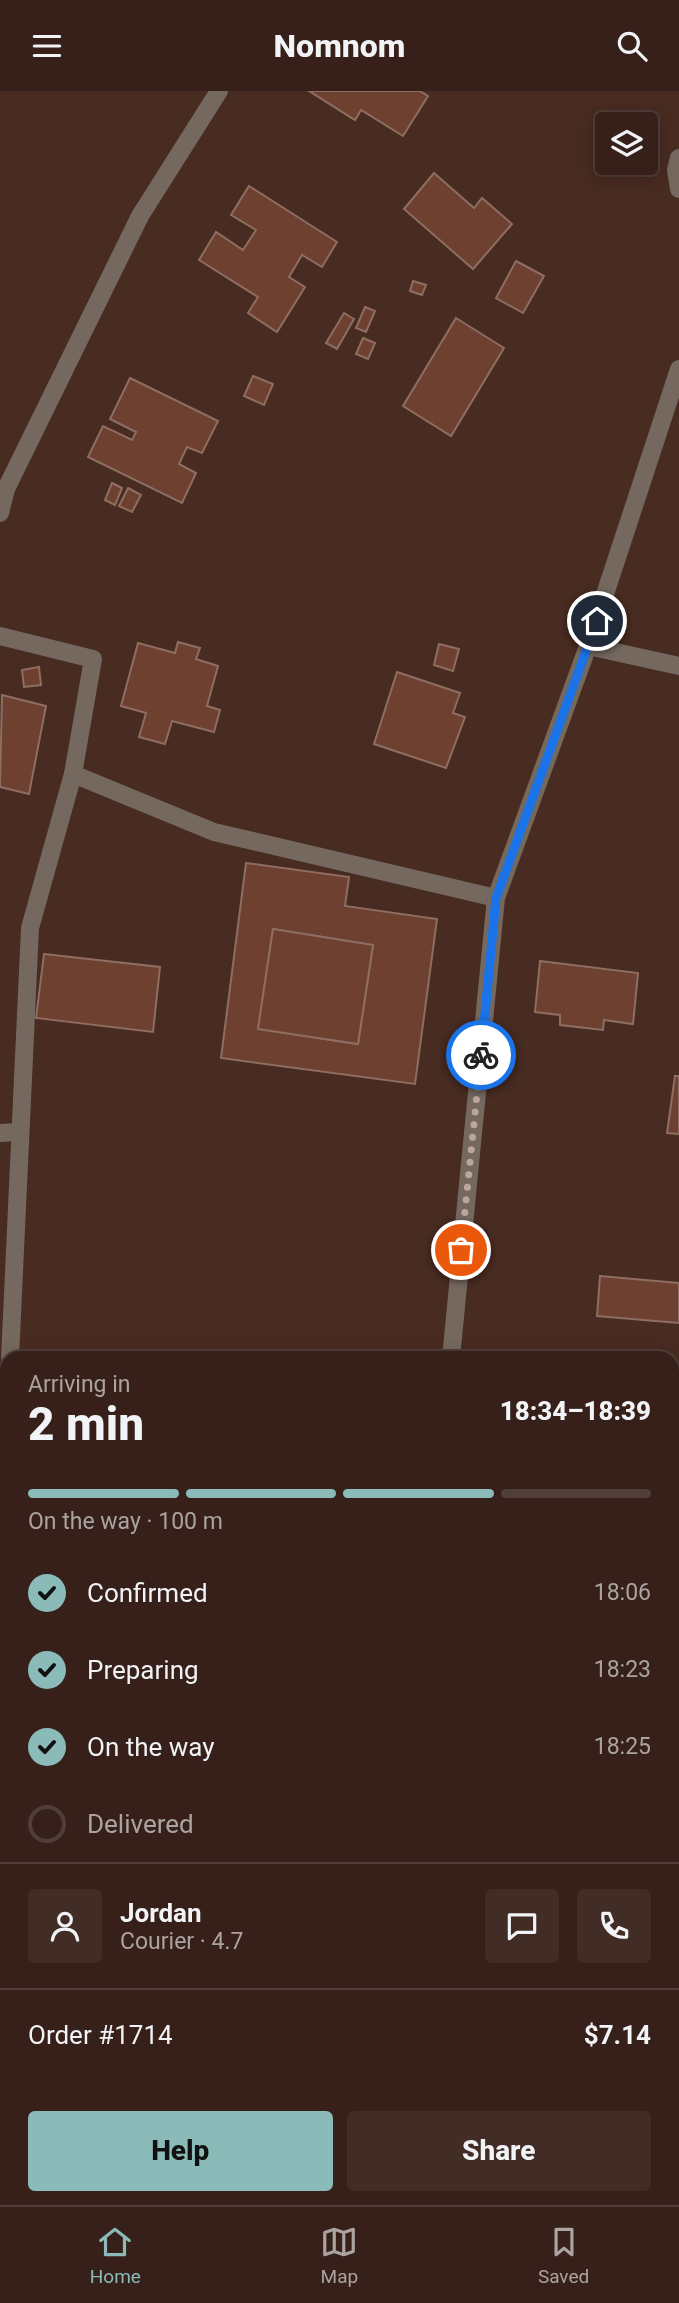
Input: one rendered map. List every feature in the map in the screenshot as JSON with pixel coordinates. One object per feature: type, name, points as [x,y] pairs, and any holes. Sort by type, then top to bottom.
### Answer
[{"type":"street","points":[[0,513],[6,489],[140,216],[219,91]]},
{"type":"street","points":[[679,158],[676,170],[679,189]]},
{"type":"street","points":[[451,1351],[496,898],[588,646],[679,369]]},
{"type":"street","points":[[0,636],[93,659],[73,774],[30,928],[10,1351]]},
{"type":"street","points":[[588,646],[679,666]]},
{"type":"street","points":[[73,774],[214,832],[496,898]]},
{"type":"street","points":[[0,1133],[19,1132]]},
{"type":"building","points":[[309,91],[420,91],[428,96],[403,136],[361,110],[355,120]]},
{"type":"building","points":[[434,173],[474,208],[482,198],[512,224],[473,269],[404,209]]},
{"type":"building","points":[[249,186],[337,242],[322,267],[302,255],[289,277],[305,287],[277,332],[248,313],[258,297],[199,260],[216,232],[243,250],[256,230],[231,215]]},
{"type":"building","points":[[516,261],[544,276],[523,313],[496,298]]},
{"type":"building","points":[[413,281],[426,285],[422,295],[410,291]]},
{"type":"building","points":[[365,307],[375,311],[366,332],[356,328]]},
{"type":"building","points":[[344,313],[354,319],[337,349],[326,343]]},
{"type":"building","points":[[456,318],[504,348],[451,436],[403,406]]},
{"type":"building","points":[[363,338],[375,343],[368,359],[356,354]]},
{"type":"building","points":[[253,376],[273,384],[264,405],[244,396]]},
{"type":"building","points":[[130,378],[218,421],[202,453],[187,447],[179,464],[196,473],[182,503],[88,457],[103,426],[132,440],[136,432],[110,419]]},
{"type":"building","points":[[112,483],[122,488],[115,505],[105,500]]},
{"type":"building","points":[[128,488],[141,495],[132,512],[119,506]]},
{"type":"building","points":[[178,642],[200,648],[196,659],[218,666],[207,706],[220,710],[214,732],[172,721],[165,744],[139,737],[146,713],[121,706],[138,643],[175,653]]},
{"type":"building","points":[[439,644],[459,649],[453,671],[434,665]]},
{"type":"building","points":[[39,667],[41,685],[24,687],[22,670]]},
{"type":"building","points":[[397,672],[460,693],[453,713],[465,717],[446,768],[374,744]]},
{"type":"building","points":[[2,695],[46,706],[29,794],[0,787]]},
{"type":"building","points":[[246,863],[349,877],[345,906],[437,919],[415,1084],[221,1058]],"holes":[[[273,929],[373,945],[358,1044],[258,1029]]]},
{"type":"building","points":[[273,929],[373,945],[358,1044],[258,1029]]},
{"type":"building","points":[[44,954],[160,967],[153,1032],[36,1018]]},
{"type":"building","points":[[540,961],[638,973],[633,1024],[604,1020],[603,1030],[560,1025],[560,1015],[535,1012]]},
{"type":"building","points":[[675,1076],[679,1076],[679,1134],[667,1133]]},
{"type":"building","points":[[600,1276],[679,1283],[679,1323],[597,1316]]},
{"type":"way so far","points":[[461,1250],[481,1055]]},
{"type":"route","points":[[481,1055],[496,898],[597,621]]}]
